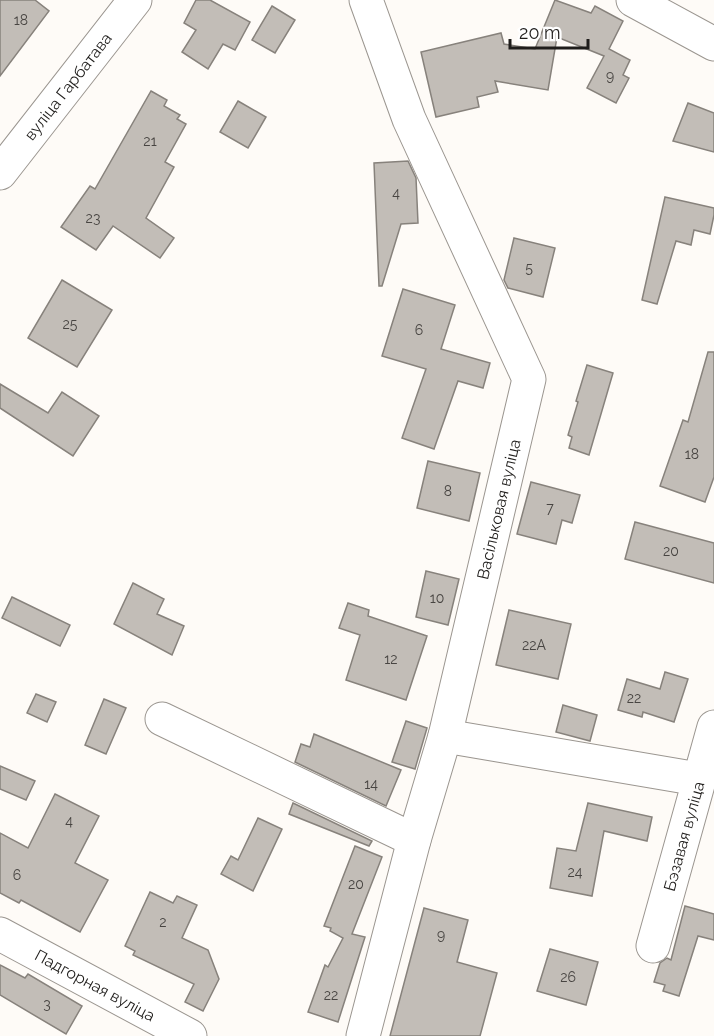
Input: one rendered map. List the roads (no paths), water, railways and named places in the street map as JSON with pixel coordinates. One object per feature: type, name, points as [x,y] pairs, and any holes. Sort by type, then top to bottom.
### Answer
[{"type":"street","name":"вуліца Гарбатава","points":[[0,173],[135,0]]},
{"type":"street","name":"Васільковая вуліца","points":[[363,1036],[414,840],[445,736],[529,380],[409,119],[366,0]]},
{"type":"street","points":[[633,0],[714,44]]},
{"type":"street","points":[[162,719],[414,840]]},
{"type":"street","name":"Бэзавая вуліца","points":[[653,946],[714,727]]},
{"type":"street","points":[[445,736],[698,779]]},
{"type":"street","name":"Падгорная вуліца","points":[[0,934],[190,1036]]}]
